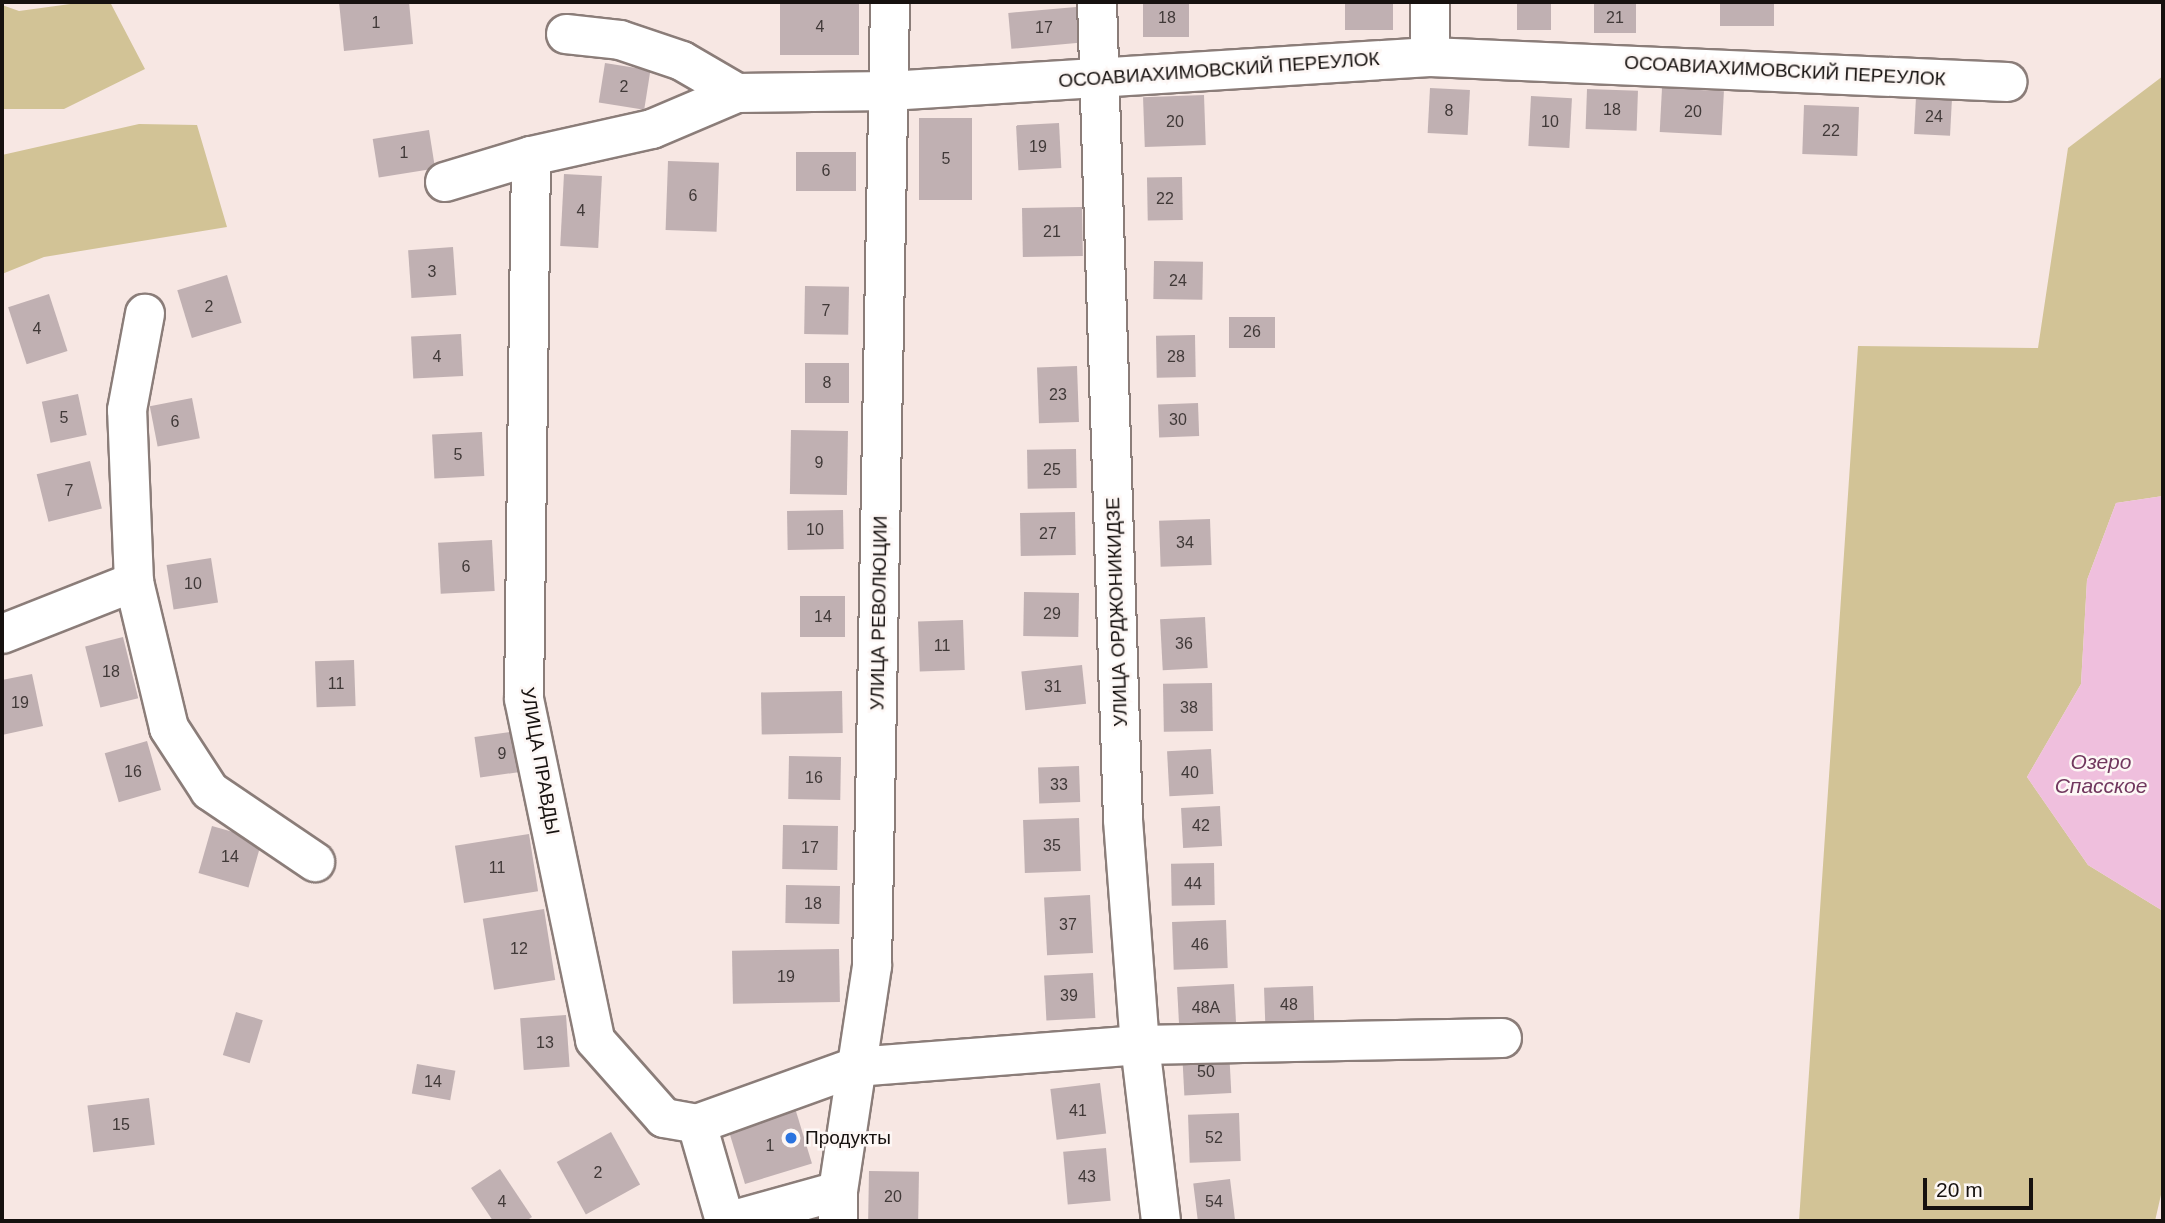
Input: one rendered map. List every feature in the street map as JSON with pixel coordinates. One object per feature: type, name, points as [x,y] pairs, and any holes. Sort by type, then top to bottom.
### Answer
[{"type":"street","name":"УЛИЦА РЕВОЛЮЦИИ","points":[[838,1206],[855,1067],[872,966],[890,2]]},
{"type":"street","name":"УЛИЦА ОРДЖОНИКИДЗЕ","points":[[1097,2],[1123,820],[1139,1045],[1161,1221]]},
{"type":"street","points":[[1430,2],[1430,57]]},
{"type":"street","points":[[566,34],[620,40],[682,61],[737,93]]},
{"type":"street","name":"ОСОАВИАХИМОВСКИЙ ПЕРЕУЛОК","points":[[445,182],[531,156],[652,129],[737,93],[889,90],[1101,79],[1240,65],[1430,57],[2007,82]]},
{"type":"street","name":"УЛИЦА ПРАВДЫ","points":[[531,156],[524,699],[595,1040],[664,1118],[697,1124]]},
{"type":"street","points":[[145,314],[127,410],[134,582],[169,728],[210,791],[315,862]]},
{"type":"street","points":[[2,634],[134,582]]},
{"type":"street","points":[[838,1206],[728,1221],[697,1124],[855,1067],[1139,1045],[1502,1038]]},
{"type":"shaded area","points":[[85,2],[110,2],[145,69],[64,109],[2,109],[2,5],[19,11]]},
{"type":"shaded area","points":[[2163,76],[2163,496],[2116,503],[2087,580],[2081,684],[2027,777],[2088,865],[2163,911],[2163,1186],[2155,1221],[1799,1221],[1858,346],[2038,348],[2068,148]]},
{"type":"shaded area","points":[[139,124],[197,125],[227,227],[44,257],[2,274],[2,155]]},
{"type":"water","name":"Озеро Спасское","points":[[2163,496],[2163,911],[2088,865],[2027,777],[2081,684],[2087,580],[2116,503]]},
{"type":"building","points":[[339,2],[409,2],[413,44],[344,51]]},
{"type":"building","points":[[780,2],[859,2],[859,55],[780,55]]},
{"type":"building","points":[[1143,2],[1189,2],[1189,37],[1143,37]]},
{"type":"building","points":[[1345,2],[1393,2],[1393,30],[1345,30]]},
{"type":"building","points":[[1517,2],[1551,2],[1551,30],[1517,30]]},
{"type":"building","points":[[1594,2],[1636,2],[1636,33],[1594,33]]},
{"type":"building","points":[[1720,2],[1774,2],[1774,26],[1720,26]]},
{"type":"building","points":[[1076,7],[1079,43],[1011,49],[1008,13]]},
{"type":"building","points":[[605,63],[650,70],[644,110],[599,103]]},
{"type":"building","points":[[1430,88],[1470,90],[1468,135],[1428,133]]},
{"type":"building","points":[[1662,88],[1724,91],[1722,135],[1660,132]]},
{"type":"building","points":[[1587,89],[1638,91],[1637,131],[1586,129]]},
{"type":"building","points":[[1204,95],[1206,145],[1145,147],[1143,97]]},
{"type":"building","points":[[1531,96],[1572,98],[1569,148],[1528,146]]},
{"type":"building","points":[[1916,97],[1952,99],[1950,136],[1914,134]]},
{"type":"building","points":[[1804,105],[1859,107],[1857,156],[1802,154]]},
{"type":"building","points":[[919,118],[972,118],[972,200],[919,200]]},
{"type":"building","points":[[1059,123],[1061,168],[1018,170],[1016,125]]},
{"type":"building","points":[[429,130],[435,169],[379,177],[373,139]]},
{"type":"building","points":[[796,152],[856,152],[856,191],[796,191]]},
{"type":"building","points":[[668,161],[719,163],[717,232],[666,230]]},
{"type":"building","points":[[564,174],[602,176],[598,248],[560,246]]},
{"type":"building","points":[[1182,177],[1183,220],[1148,221],[1147,178]]},
{"type":"building","points":[[1082,207],[1083,256],[1023,257],[1022,208]]},
{"type":"building","points":[[453,247],[456,295],[411,298],[408,250]]},
{"type":"building","points":[[1154,261],[1203,262],[1202,300],[1153,299]]},
{"type":"building","points":[[227,275],[242,323],[192,338],[177,290]]},
{"type":"building","points":[[805,286],[849,287],[848,335],[804,334]]},
{"type":"building","points":[[49,294],[68,351],[27,364],[8,307]]},
{"type":"building","points":[[1229,317],[1275,317],[1275,348],[1229,348]]},
{"type":"building","points":[[461,334],[463,376],[413,379],[411,337]]},
{"type":"building","points":[[1195,335],[1196,377],[1157,378],[1156,336]]},
{"type":"building","points":[[805,363],[849,363],[849,403],[805,403]]},
{"type":"building","points":[[1077,366],[1079,422],[1039,423],[1037,367]]},
{"type":"building","points":[[78,394],[87,435],[51,443],[42,402]]},
{"type":"building","points":[[192,398],[200,438],[158,446],[150,406]]},
{"type":"building","points":[[1198,403],[1199,436],[1159,437],[1158,404]]},
{"type":"building","points":[[791,430],[848,431],[847,495],[790,494]]},
{"type":"building","points":[[482,432],[484,476],[434,479],[432,435]]},
{"type":"building","points":[[1076,449],[1077,488],[1028,489],[1027,450]]},
{"type":"building","points":[[90,461],[102,509],[48,522],[37,474]]},
{"type":"building","points":[[843,510],[844,549],[788,550],[787,511]]},
{"type":"building","points":[[1075,512],[1076,555],[1021,556],[1020,513]]},
{"type":"building","points":[[1210,519],[1212,565],[1161,567],[1159,521]]},
{"type":"building","points":[[492,540],[495,591],[441,594],[438,543]]},
{"type":"building","points":[[211,558],[218,602],[174,609],[167,565]]},
{"type":"building","points":[[1024,592],[1079,593],[1078,637],[1023,636]]},
{"type":"building","points":[[800,596],[845,596],[845,637],[800,637]]},
{"type":"building","points":[[1205,617],[1208,668],[1163,670],[1160,619]]},
{"type":"building","points":[[963,620],[965,670],[920,672],[918,622]]},
{"type":"building","points":[[123,637],[138,698],[100,708],[85,646]]},
{"type":"building","points":[[354,660],[356,706],[317,707],[315,661]]},
{"type":"building","points":[[1082,665],[1086,704],[1025,710],[1021,671]]},
{"type":"building","points":[[32,674],[43,726],[2,735],[2,680]]},
{"type":"building","points":[[1212,683],[1213,731],[1164,732],[1163,684]]},
{"type":"building","points":[[842,691],[843,733],[762,734],[761,692]]},
{"type":"building","points":[[524,730],[530,771],[480,778],[474,737]]},
{"type":"building","points":[[147,741],[161,790],[119,802],[105,753]]},
{"type":"building","points":[[1211,749],[1213,794],[1169,796],[1167,751]]},
{"type":"building","points":[[789,756],[841,757],[840,800],[788,799]]},
{"type":"building","points":[[1079,766],[1080,802],[1039,803],[1038,767]]},
{"type":"building","points":[[1220,806],[1222,846],[1183,848],[1181,808]]},
{"type":"building","points":[[1079,818],[1081,871],[1025,873],[1023,820]]},
{"type":"building","points":[[783,825],[838,826],[837,870],[782,869]]},
{"type":"building","points":[[212,826],[262,840],[248,887],[198,873]]},
{"type":"building","points":[[529,834],[538,891],[464,903],[455,846]]},
{"type":"building","points":[[1214,863],[1215,905],[1172,906],[1171,864]]},
{"type":"building","points":[[786,885],[840,886],[839,924],[785,923]]},
{"type":"building","points":[[1090,895],[1093,953],[1047,955],[1044,897]]},
{"type":"building","points":[[544,909],[555,980],[494,990],[483,919]]},
{"type":"building","points":[[1226,920],[1228,968],[1174,970],[1172,922]]},
{"type":"building","points":[[839,949],[840,1002],[733,1004],[732,951]]},
{"type":"building","points":[[1093,973],[1095,1018],[1046,1021],[1044,976]]},
{"type":"building","points":[[1234,984],[1236,1029],[1179,1032],[1177,987]]},
{"type":"building","points":[[1313,986],[1314,1023],[1265,1025],[1264,988]]},
{"type":"building","points":[[236,1012],[263,1020],[250,1063],[223,1055]]},
{"type":"building","points":[[566,1015],[570,1067],[524,1070],[520,1018]]},
{"type":"building","points":[[1229,1049],[1231,1093],[1184,1095],[1182,1051]]},
{"type":"building","points":[[417,1064],[455,1071],[450,1100],[412,1094]]},
{"type":"building","points":[[1100,1083],[1106,1134],[1057,1140],[1050,1089]]},
{"type":"building","points":[[149,1098],[155,1145],[93,1152],[87,1106]]},
{"type":"building","points":[[795,1108],[812,1163],[745,1184],[728,1128]]},
{"type":"building","points":[[1239,1113],[1241,1161],[1190,1163],[1188,1115]]},
{"type":"building","points":[[611,1132],[640,1184],[586,1215],[557,1162]]},
{"type":"building","points":[[1106,1148],[1111,1201],[1068,1205],[1063,1152]]},
{"type":"building","points":[[500,1169],[532,1217],[526,1221],[493,1221],[471,1188]]},
{"type":"building","points":[[869,1171],[919,1172],[918,1221],[868,1221]]},
{"type":"building","points":[[1230,1179],[1235,1221],[1198,1221],[1193,1184]]},
{"type":"place","name":"Продукты","points":[[791,1138]]}]
